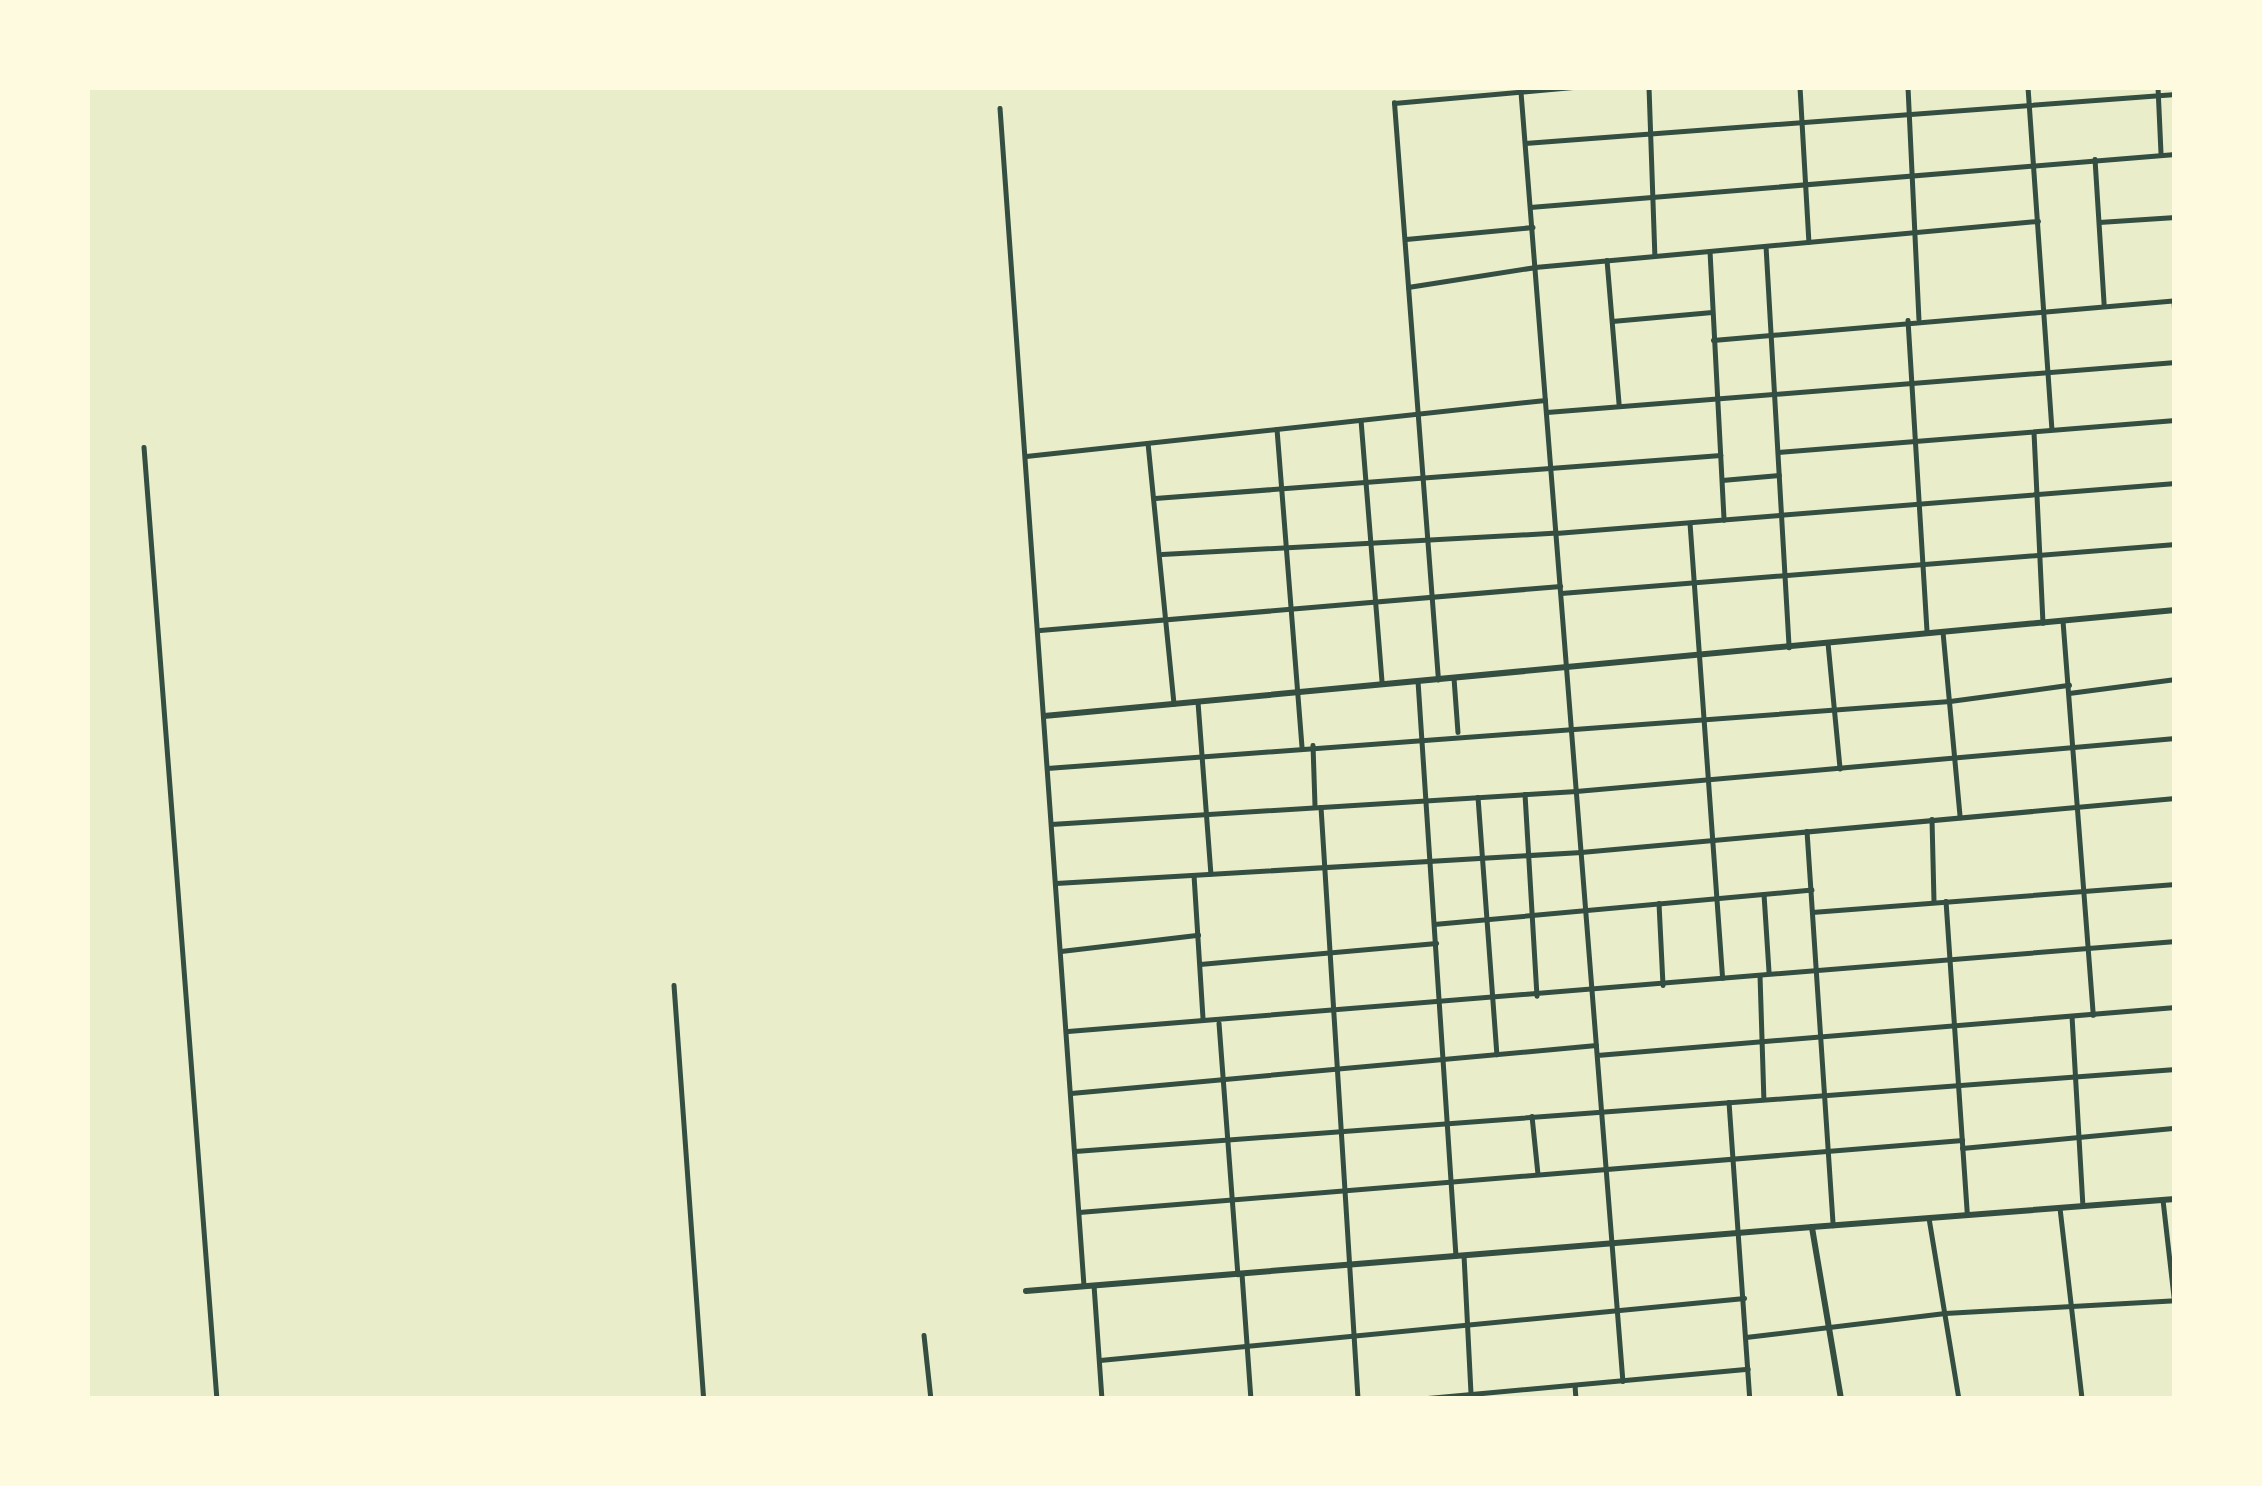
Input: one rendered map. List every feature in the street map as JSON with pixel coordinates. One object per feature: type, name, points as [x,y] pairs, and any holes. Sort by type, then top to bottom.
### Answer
[{"type":"street","points":[[1438,680],[1394,103],[1575,87]]},
{"type":"street","points":[[1649,87],[1655,256]]},
{"type":"street","points":[[1800,87],[1809,242]]},
{"type":"street","points":[[1908,87],[1919,319]]},
{"type":"street","points":[[2028,87],[2052,430]]},
{"type":"street","points":[[1525,143],[2158,91],[2175,94]]},
{"type":"street","points":[[2158,91],[2161,155]]},
{"type":"street","points":[[1521,92],[1623,1381]]},
{"type":"street","points":[[1000,108],[1084,1286]]},
{"type":"street","points":[[1530,207],[2175,154]]},
{"type":"street","points":[[2095,160],[2104,304]]},
{"type":"street","points":[[2099,222],[2175,217]]},
{"type":"street","points":[[1408,287],[1535,267],[2038,221]]},
{"type":"street","points":[[1404,239],[1532,227]]},
{"type":"street","points":[[1766,246],[1790,647]]},
{"type":"street","points":[[1710,251],[1724,520]]},
{"type":"street","points":[[1607,260],[1619,406]]},
{"type":"street","points":[[1713,340],[2174,300],[2175,317]]},
{"type":"street","points":[[1612,321],[1712,312]]},
{"type":"street","points":[[1908,320],[1928,634]]},
{"type":"street","points":[[1546,412],[2175,362]]},
{"type":"street","points":[[1025,456],[1545,400]]},
{"type":"street","points":[[1361,420],[1383,685]]},
{"type":"street","points":[[1778,452],[2175,420]]},
{"type":"street","points":[[1277,429],[1302,746]]},
{"type":"street","points":[[2035,432],[2043,622]]},
{"type":"street","points":[[1148,442],[1170,619],[1174,704]]},
{"type":"street","points":[[144,447],[217,1399]]},
{"type":"street","points":[[1155,498],[1720,454]]},
{"type":"street","points":[[1721,480],[1779,475]]},
{"type":"street","points":[[1162,554],[1690,523],[2175,483]]},
{"type":"street","points":[[1690,523],[1723,979]]},
{"type":"street","points":[[1037,631],[1432,597],[1694,583],[2175,544]]},
{"type":"street","points":[[1044,716],[2175,610]]},
{"type":"street","points":[[2063,621],[2092,1015]]},
{"type":"street","points":[[1943,632],[1960,817]]},
{"type":"street","points":[[1828,643],[1840,768]]},
{"type":"street","points":[[1454,678],[1458,734]]},
{"type":"street","points":[[2069,693],[2175,679]]},
{"type":"street","points":[[1418,681],[1451,1181],[1471,1394]]},
{"type":"street","points":[[1047,768],[1950,701],[2069,685]]},
{"type":"street","points":[[1198,701],[1211,874]]},
{"type":"street","points":[[1051,824],[1576,791],[2175,738]]},
{"type":"street","points":[[1313,745],[1358,1399]]},
{"type":"street","points":[[1525,794],[1537,996]]},
{"type":"street","points":[[1478,797],[1497,1054]]},
{"type":"street","points":[[1056,884],[1581,852],[2175,798]]},
{"type":"street","points":[[1932,820],[1934,902]]},
{"type":"street","points":[[1807,831],[1833,1226]]},
{"type":"street","points":[[1194,875],[1204,1021]]},
{"type":"street","points":[[1812,912],[2175,884]]},
{"type":"street","points":[[1434,924],[1810,890]]},
{"type":"street","points":[[1764,894],[1769,974]]},
{"type":"street","points":[[1946,902],[1967,1215]]},
{"type":"street","points":[[1659,903],[1663,985]]},
{"type":"street","points":[[1060,951],[1198,935]]},
{"type":"street","points":[[1066,1031],[1592,992],[2175,941]]},
{"type":"street","points":[[1200,964],[1436,943]]},
{"type":"street","points":[[1760,975],[1764,1099]]},
{"type":"street","points":[[674,986],[704,1399]]},
{"type":"street","points":[[1597,1055],[2175,1007]]},
{"type":"street","points":[[2072,1016],[2083,1206]]},
{"type":"street","points":[[1218,1020],[1251,1399]]},
{"type":"street","points":[[1071,1093],[1596,1045]]},
{"type":"street","points":[[1075,1151],[2175,1069]]},
{"type":"street","points":[[1729,1102],[1750,1399]]},
{"type":"street","points":[[1532,1116],[1538,1174]]},
{"type":"street","points":[[1079,1212],[2175,1128]]},
{"type":"street","points":[[1026,1291],[2175,1199]]},
{"type":"street","points":[[1746,1337],[1945,1313],[2071,1303],[2175,1302],[2163,1200]]},
{"type":"street","points":[[2060,1208],[2082,1399]]},
{"type":"street","points":[[1929,1218],[1960,1399]]},
{"type":"street","points":[[1812,1227],[1841,1399]]},
{"type":"street","points":[[1094,1286],[1102,1399]]},
{"type":"street","points":[[1100,1360],[1744,1298]]},
{"type":"street","points":[[924,1335],[931,1399]]},
{"type":"street","points":[[1417,1399],[1748,1369]]},
{"type":"street","points":[[1575,1385],[1576,1399]]}]
